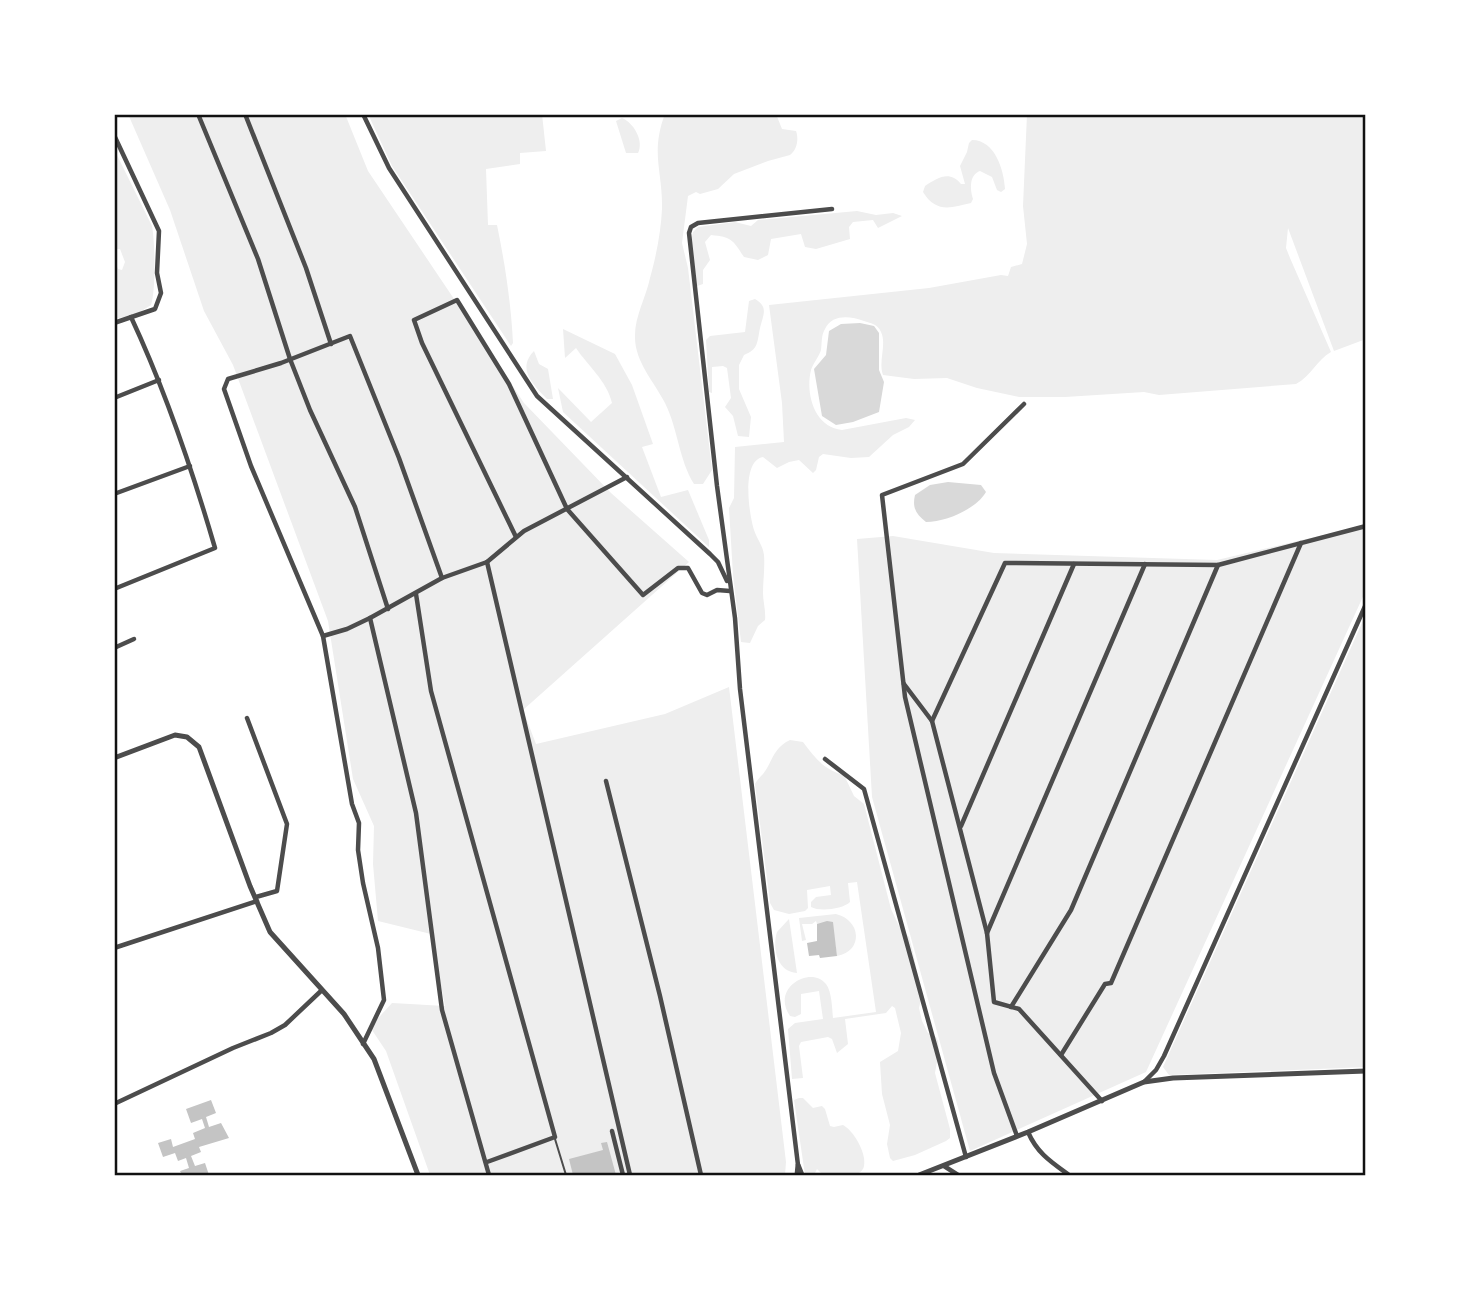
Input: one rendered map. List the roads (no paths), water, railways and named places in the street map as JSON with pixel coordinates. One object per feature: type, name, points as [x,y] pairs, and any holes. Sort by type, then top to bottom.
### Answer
[{"type":"street","points":[[198,114],[258,259],[290,359],[310,410],[355,507],[387,609]]},
{"type":"street","points":[[245,114],[306,268],[331,344]]},
{"type":"street","points":[[363,114],[389,168],[537,396],[718,562],[730,592]]},
{"type":"street","points":[[114,135],[159,231],[157,272],[161,293],[155,309],[114,323]]},
{"type":"street","points":[[800,1175],[689,233],[691,227],[698,223],[832,209]]},
{"type":"street","points":[[516,537],[422,343],[414,320],[457,300],[509,384],[567,509],[643,595],[678,568],[688,568],[702,593],[707,595],[717,590],[730,592]]},
{"type":"street","points":[[114,589],[215,548],[190,466],[159,380],[131,317]]},
{"type":"street","points":[[363,1044],[384,1000],[378,948],[358,850],[359,823],[352,804],[323,636],[251,466],[224,389],[228,379],[350,336],[400,458],[442,578]]},
{"type":"street","points":[[114,398],[159,380]]},
{"type":"street","points":[[1017,1136],[994,1073],[903,684],[882,495],[963,464],[1024,404]]},
{"type":"street","points":[[114,494],[190,466]]},
{"type":"street","points":[[323,636],[370,618],[442,578],[487,562],[524,531],[627,477]]},
{"type":"street","points":[[932,721],[1005,563],[1218,565],[1366,526]]},
{"type":"street","points":[[1061,1055],[1105,984],[1111,983],[1301,543]]},
{"type":"street","points":[[487,562],[629,1175]]},
{"type":"street","points":[[961,826],[1074,564]]},
{"type":"street","points":[[987,933],[1145,564]]},
{"type":"street","points":[[1011,1006],[1071,911],[1218,565]]},
{"type":"street","points":[[416,594],[431,691],[555,1137],[486,1162]]},
{"type":"street","points":[[1143,1082],[1156,1070],[1164,1056],[1366,604]]},
{"type":"street","points":[[370,618],[416,813],[442,1010],[489,1175]]},
{"type":"street","points":[[114,648],[134,639]]},
{"type":"street","points":[[903,684],[932,721],[987,933],[995,1002],[1019,1009],[1102,1101]]},
{"type":"street","points":[[114,948],[276,891],[286,824],[247,718]]},
{"type":"street","points":[[114,758],[175,735],[187,737],[199,747],[270,932],[344,1014],[374,1059],[418,1175]]},
{"type":"street","points":[[825,759],[864,789],[966,1157]]},
{"type":"street","points":[[607,781],[701,1175]]},
{"type":"street","points":[[114,1104],[271,1033],[285,1025],[322,990]]},
{"type":"street","points":[[919,1175],[1143,1082],[1173,1078],[1366,1071]]},
{"type":"street","points":[[612,1131],[623,1175]]},
{"type":"street","points":[[1028,1132],[1034,1146],[1043,1156],[1069,1175]]},
{"type":"street","points":[[944,1166],[958,1175]]},
{"type":"lane","points":[[555,1137],[566,1175]]}]
